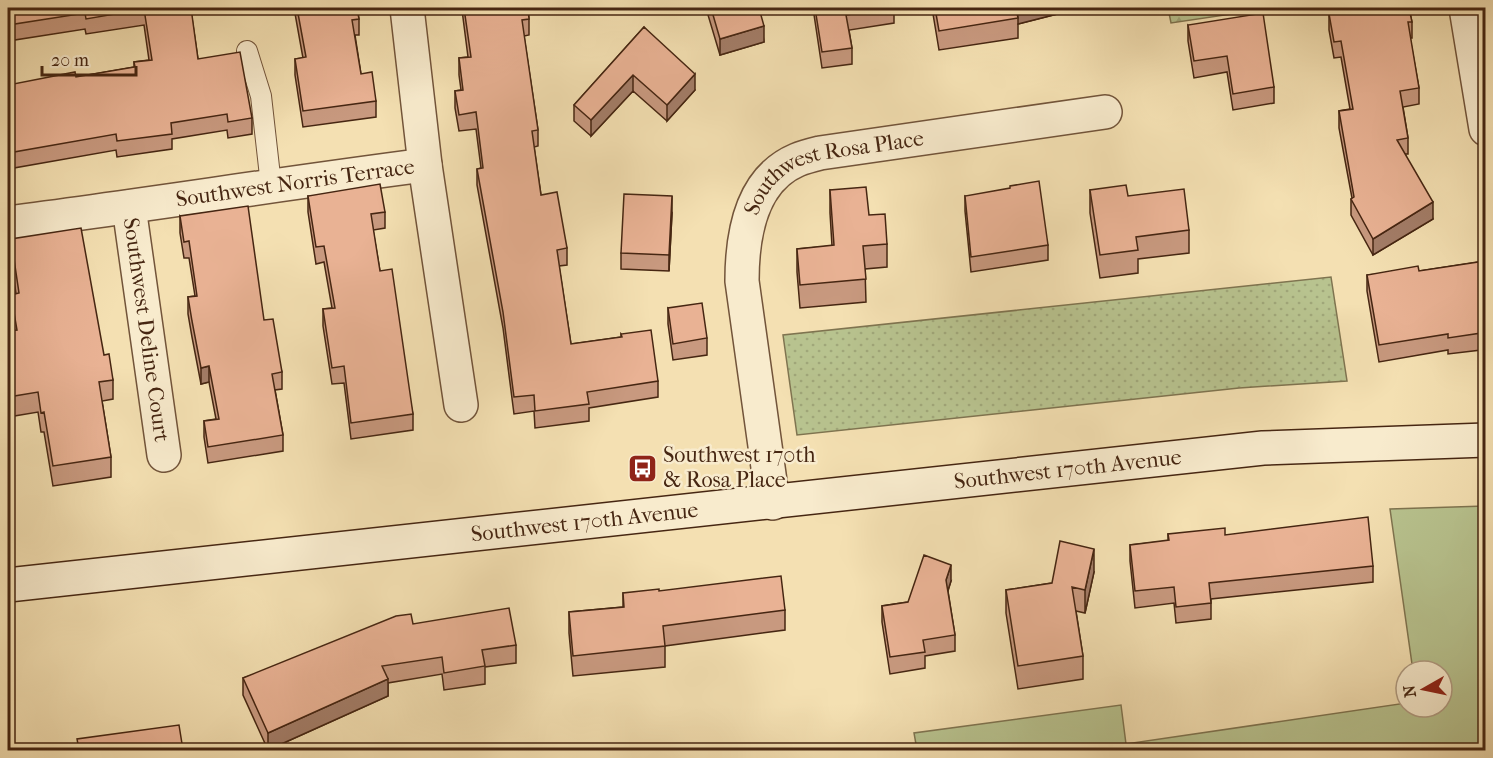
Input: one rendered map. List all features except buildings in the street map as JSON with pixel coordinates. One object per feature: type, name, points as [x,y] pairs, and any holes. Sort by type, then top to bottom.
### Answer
[{"type":"street","name":"Southwest Norris Terrace","points":[[8,223],[425,165],[407,8]]},
{"type":"street","points":[[1466,8],[1485,129]]},
{"type":"street","name":"Southwest Rosa Place","points":[[773,503],[742,281],[742,256],[747,225],[758,195],[778,172],[796,160],[820,153],[1105,112]]},
{"type":"street","points":[[425,165],[461,405]]},
{"type":"street","name":"Southwest Deline Court","points":[[129,207],[164,454]]},
{"type":"street","name":"Southwest 170th Avenue","points":[[8,585],[1263,448],[1485,440]]},
{"type":"lane","points":[[247,51],[261,96],[271,185]]},
{"type":"green space","points":[[1168,8],[1272,8],[1171,23]]},
{"type":"green space","points":[[1331,277],[1347,381],[1239,388],[797,435],[783,335]]},
{"type":"green space","points":[[1485,506],[1485,750],[917,750],[914,733],[1121,705],[1126,744],[1394,705],[1394,719],[1454,719],[1454,659],[1411,659],[1390,509]]},
{"type":"place","name":"Southwest 170th & Rosa Place","points":[[642,468]]}]
